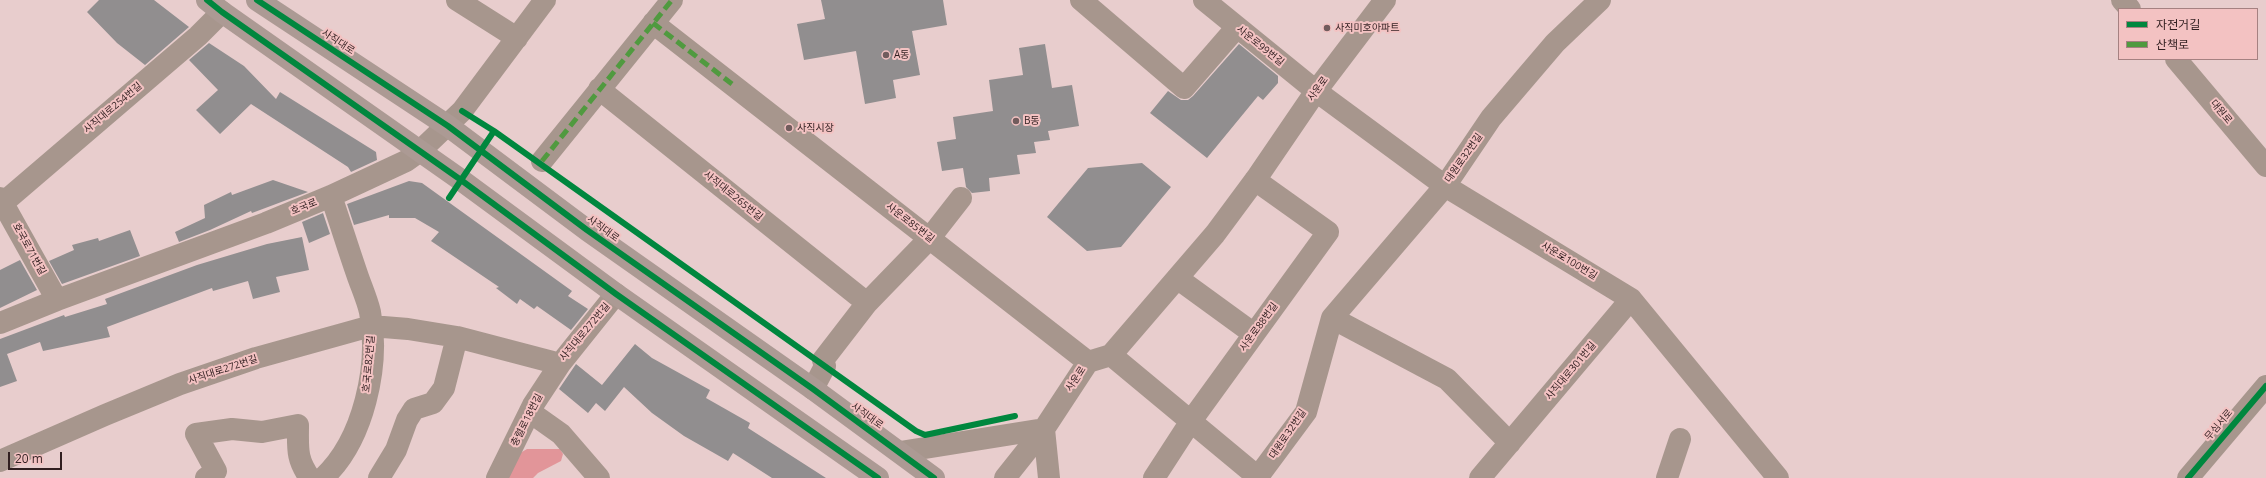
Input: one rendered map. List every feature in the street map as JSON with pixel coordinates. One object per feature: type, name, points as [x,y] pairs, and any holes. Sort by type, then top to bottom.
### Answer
[{"type":"main road","name":"사직대로","points":[[257,0],[448,126],[587,230],[813,389],[934,478]]},
{"type":"main road","points":[[215,6],[420,151],[616,294],[873,476]]},
{"type":"street","points":[[457,0],[517,38]]},
{"type":"street","name":"호국로","points":[[0,323],[57,300],[266,223],[331,196],[406,161],[420,151],[448,126],[462,111],[545,0]]},
{"type":"street","points":[[542,161],[672,0]]},
{"type":"street","points":[[1081,0],[1184,88],[1237,27]]},
{"type":"street","name":"사운로99번길","points":[[1204,0],[1316,91]]},
{"type":"street","name":"사운로","points":[[1005,478],[1044,429],[1088,362],[1111,355],[1215,234],[1255,180],[1316,91],[1385,0]]},
{"type":"street","name":"대원로32번길","points":[[1258,478],[1306,412],[1332,318],[1445,186],[1491,118],[1555,43],[1600,0]]},
{"type":"street","points":[[2122,0],[2129,8]]},
{"type":"street","name":"사직대로254번길","points":[[2,201],[198,36],[215,6]]},
{"type":"street","name":"사운로85번길","points":[[653,23],[1088,362]]},
{"type":"street","name":"대원로","points":[[2177,60],[2266,166]]},
{"type":"street","name":"사직대로265번길","points":[[599,90],[867,303]]},
{"type":"street","name":"사운로100번길","points":[[1316,91],[1445,186],[1631,299],[1778,478]]},
{"type":"street","name":"사운로88번길","points":[[1191,421],[1328,232],[1255,180]]},
{"type":"street","name":"호국로82번길","points":[[323,478],[348,448],[364,409],[370,369],[370,311],[331,196]]},
{"type":"street","points":[[813,389],[825,366],[823,360],[867,303],[929,239],[961,198]]},
{"type":"street","name":"호국로71번길","points":[[2,201],[57,300]]},
{"type":"street","points":[[1177,278],[1254,334]]},
{"type":"street","name":"사직대로272번길","points":[[0,462],[105,415],[180,384],[321,339],[371,326],[408,328],[457,337],[560,364],[616,294]]},
{"type":"street","name":"사직대로301번길","points":[[1480,478],[1631,299]]},
{"type":"street","points":[[1332,318],[1447,379],[1510,443]]},
{"type":"street","points":[[379,478],[396,450],[407,420],[414,409],[433,403],[444,388],[457,337]]},
{"type":"street","points":[[1111,355],[1258,478]]},
{"type":"street","name":"충렬로18번길","points":[[497,478],[530,412],[560,364]]},
{"type":"street","name":"무심서로","points":[[2188,478],[2266,386]]},
{"type":"street","points":[[530,412],[561,434],[599,478]]},
{"type":"street","points":[[1154,478],[1191,421]]},
{"type":"street","points":[[206,478],[216,471],[196,434],[232,430],[262,432],[298,425],[298,454],[302,468],[310,478]]},
{"type":"street","points":[[900,452],[1044,429],[1048,478]]},
{"type":"street","points":[[1668,478],[1680,439]]},
{"type":"shaded area","points":[[527,449],[560,449],[563,454],[561,461],[538,473],[533,478],[505,478],[515,456]]},
{"type":"building","points":[[99,0],[154,0],[189,27],[145,65],[117,43],[87,12]]},
{"type":"building","name":"A동","points":[[821,0],[943,0],[947,25],[912,31],[920,75],[893,80],[896,98],[865,104],[856,51],[804,60],[797,24],[825,19]]},
{"type":"building","points":[[209,43],[244,66],[276,99],[280,92],[376,152],[377,160],[351,172],[348,167],[251,104],[220,134],[196,110],[218,90],[189,60]]},
{"type":"building","name":"B동","points":[[1045,44],[1052,88],[1072,85],[1079,126],[1048,131],[1050,140],[1034,142],[1036,153],[1017,155],[1020,174],[989,178],[990,191],[972,193],[966,187],[963,168],[942,171],[937,142],[956,139],[953,117],[993,111],[989,80],[1023,75],[1019,48]]},
{"type":"building","points":[[1239,44],[1278,76],[1278,83],[1263,100],[1258,96],[1207,158],[1150,113],[1168,91],[1181,100],[1188,100]]},
{"type":"building","points":[[1142,163],[1171,187],[1121,247],[1087,251],[1047,217],[1088,168]]},
{"type":"building","points":[[273,180],[308,192],[252,213],[251,211],[210,230],[179,242],[175,232],[205,218],[204,205],[231,192],[232,195]]},
{"type":"building","points":[[409,181],[422,183],[572,291],[568,296],[588,309],[571,330],[537,306],[534,309],[520,299],[517,304],[496,288],[499,287],[431,241],[439,232],[415,218],[389,218],[389,215],[354,225],[347,204]]},
{"type":"building","points":[[323,213],[330,234],[309,243],[302,222]]},
{"type":"building","points":[[130,230],[140,256],[62,284],[49,261],[74,250],[72,245],[98,238],[99,241]]},
{"type":"building","points":[[302,237],[309,270],[276,277],[280,292],[253,299],[248,281],[213,291],[212,288],[107,327],[110,337],[43,351],[40,342],[7,354],[17,381],[0,387],[0,339],[64,315],[65,317],[107,304],[105,299],[197,265],[267,244]]},
{"type":"building","points":[[20,260],[37,290],[0,308],[0,270]]},
{"type":"building","points":[[635,344],[652,358],[710,390],[706,398],[750,423],[748,428],[826,478],[772,478],[733,453],[728,461],[684,436],[652,413],[624,387],[605,411],[596,403],[588,413],[559,389],[576,364],[602,385]]},
{"type":"marked path","points":[[542,161],[672,0]]},
{"type":"marked path","points":[[653,23],[732,84]]},
{"type":"cycle path","points":[[207,0],[461,180],[616,294],[878,478]]},
{"type":"cycle path","points":[[257,0],[448,126],[587,230],[813,389],[934,478]]},
{"type":"cycle path","points":[[462,111],[494,131],[916,431],[925,435],[1015,416]]},
{"type":"cycle path","points":[[449,198],[494,131]]},
{"type":"cycle path","points":[[2188,478],[2266,386]]},
{"type":"place","name":"사직미호아파트","points":[[1327,28]]},
{"type":"place","name":"A동","points":[[886,55]]},
{"type":"place","name":"B동","points":[[1016,121]]},
{"type":"place","name":"사직시장","points":[[789,128]]}]
